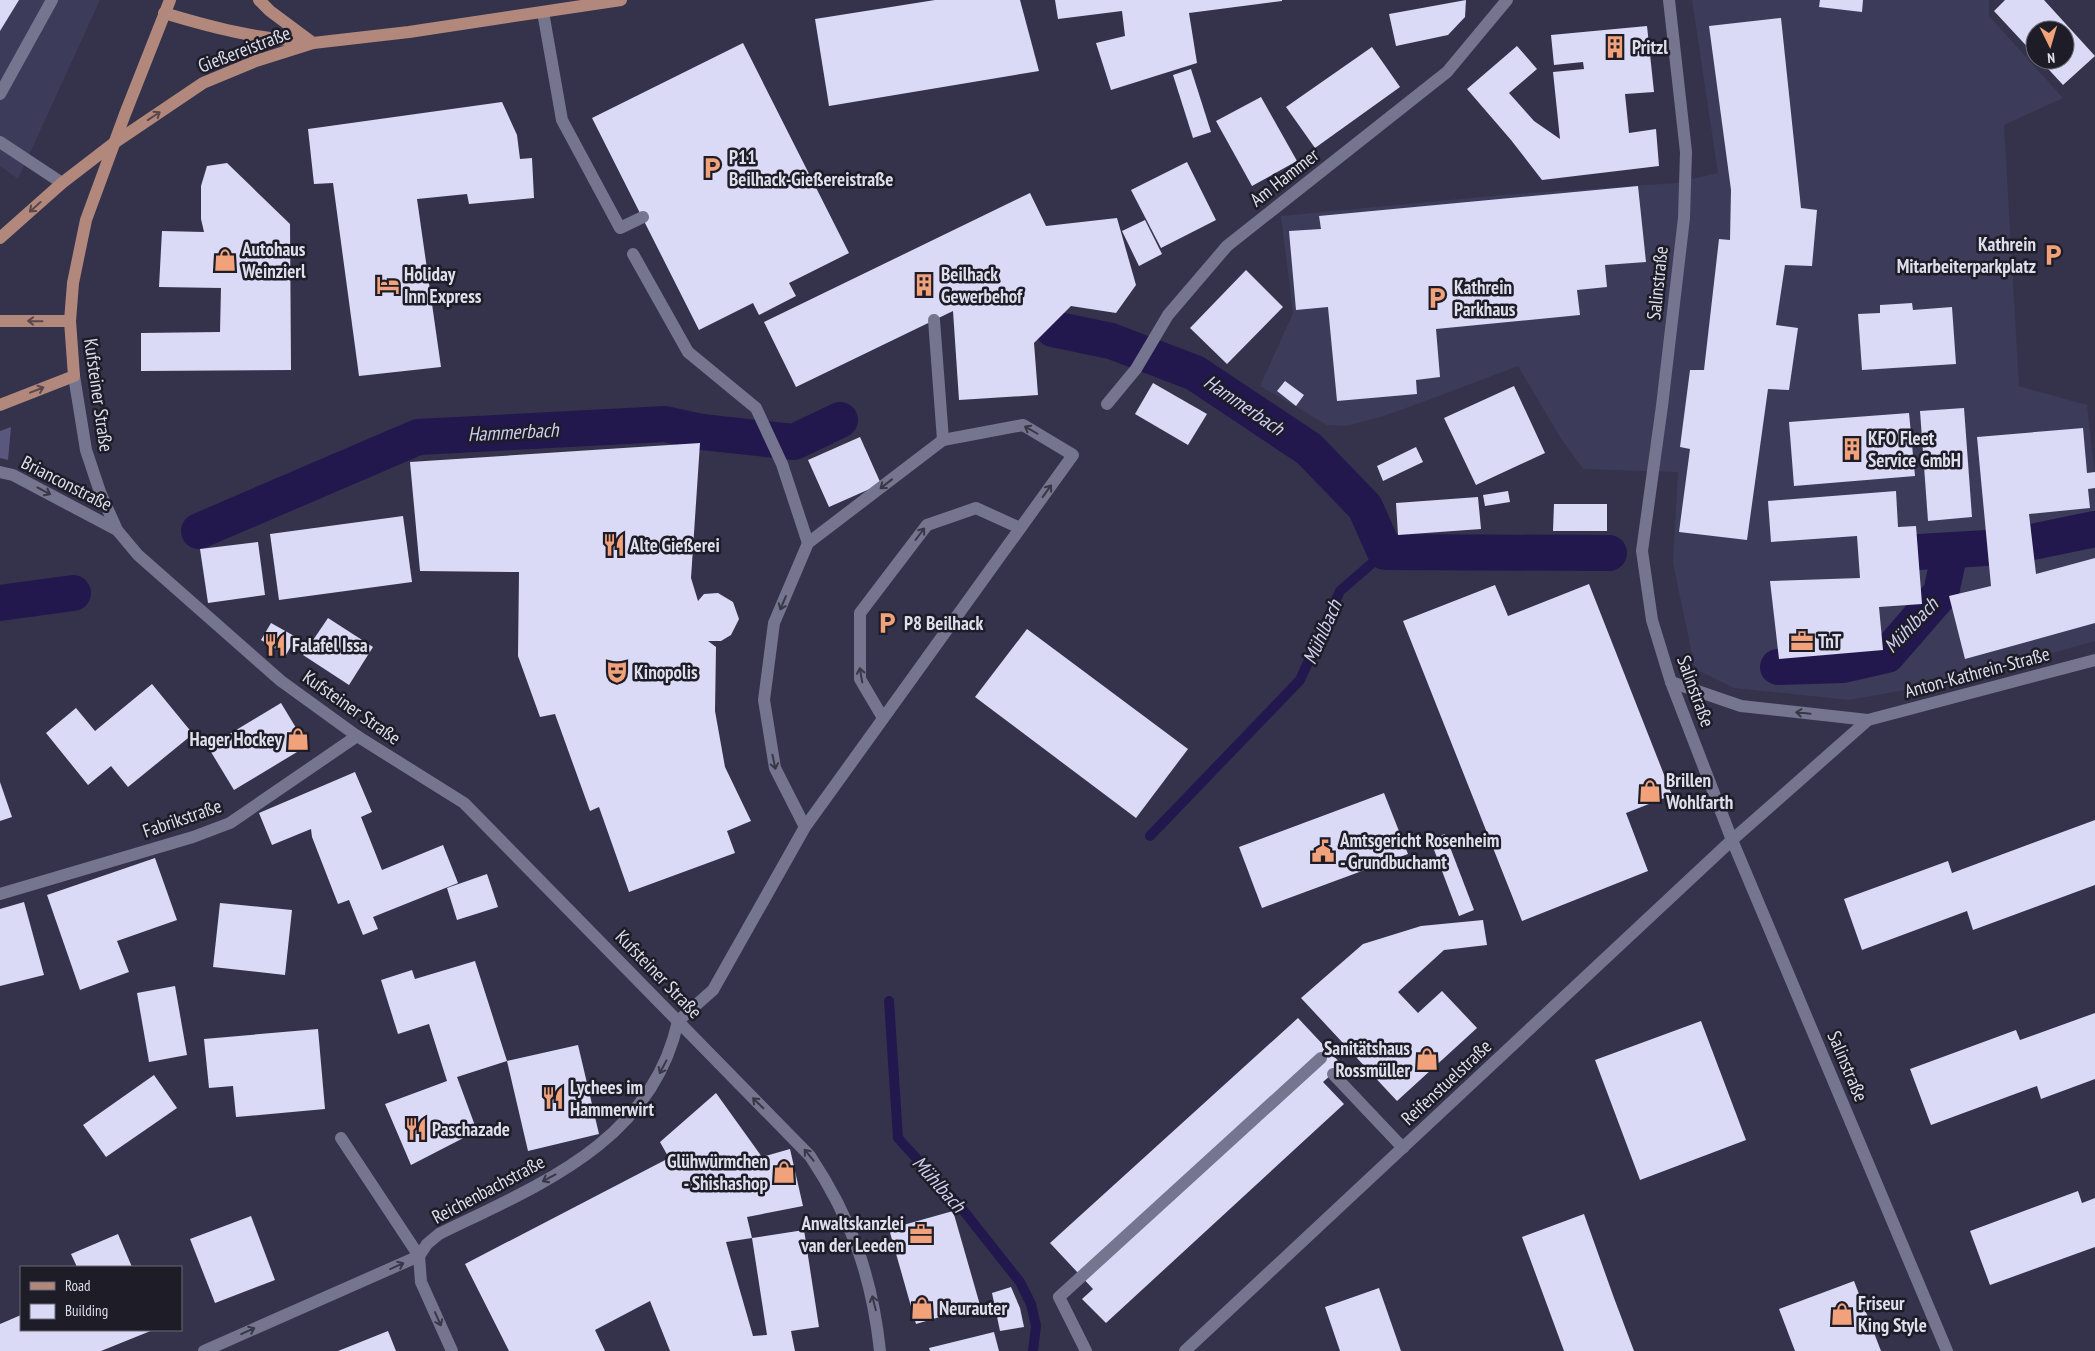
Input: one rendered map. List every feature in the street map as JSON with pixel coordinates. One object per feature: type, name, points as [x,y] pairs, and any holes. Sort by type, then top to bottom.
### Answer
[{"type":"main road","name":"Kufsteiner Straße","points":[[74,376],[70,321],[73,283],[86,220],[170,0]]},
{"type":"main road","name":"Gießereistraße","points":[[259,0],[270,11],[313,43]]},
{"type":"main road","name":"Gießereistraße","points":[[114,143],[203,83],[256,61],[313,43],[621,0]]},
{"type":"main road","name":"Gießereistraße","points":[[164,13],[215,29],[258,38],[313,43]]},
{"type":"main road","points":[[0,238],[62,183],[114,143]]},
{"type":"main road","points":[[0,321],[70,321]]},
{"type":"main road","points":[[0,405],[74,376]]},
{"type":"street","points":[[0,94],[52,0]]},
{"type":"street","name":"Am Hammer","points":[[1107,404],[1136,369],[1168,315],[1227,246],[1447,72],[1507,0]]},
{"type":"street","name":"Salinstraße","points":[[1669,0],[1686,152],[1684,218],[1662,406],[1642,551],[1652,620],[1671,682],[1732,840],[1947,1351]]},
{"type":"street","points":[[543,12],[562,120],[620,228],[643,217]]},
{"type":"street","points":[[0,142],[62,183]]},
{"type":"street","points":[[633,254],[688,352],[756,408],[782,464],[808,543]]},
{"type":"street","points":[[934,320],[943,440]]},
{"type":"street","name":"Kufsteiner Straße","points":[[74,376],[86,450],[100,492],[117,530],[138,555],[281,680],[357,736],[464,803],[810,1156],[830,1187],[850,1226],[864,1265],[876,1309],[880,1351]]},
{"type":"street","points":[[678,1021],[713,990],[805,827],[1073,455],[1022,425],[943,440],[808,543],[774,623],[764,700],[775,768],[805,827]]},
{"type":"street","name":"Brianconstraße","points":[[0,472],[13,475],[117,530]]},
{"type":"street","points":[[883,718],[860,679],[860,613],[927,525],[976,508],[1020,528]]},
{"type":"street","name":"Anton-Kathrein-Straße","points":[[1671,682],[1741,706],[1868,720],[2095,660]]},
{"type":"street","name":"Anton-Kathrein-Straße","points":[[1732,840],[1868,720]]},
{"type":"street","name":"Fabrikstraße","points":[[0,894],[193,836],[230,823],[357,736]]},
{"type":"street","name":"Reifenstuelstraße","points":[[1186,1351],[1732,840]]},
{"type":"street","name":"Reichenbachstraße","points":[[204,1351],[419,1256],[427,1244],[439,1234],[573,1165],[610,1138],[651,1088],[670,1054],[678,1021]]},
{"type":"street","points":[[1086,1351],[1059,1298],[1321,1058]]},
{"type":"street","points":[[1333,1074],[1403,1148]]},
{"type":"street","points":[[341,1138],[419,1256],[421,1282],[452,1351]]},
{"type":"shaded area","points":[[0,0],[100,0],[18,179],[0,166]]},
{"type":"shaded area","points":[[1692,0],[1989,0],[1989,16],[2025,56],[2025,70],[2038,70],[2063,98],[2004,125],[2019,386],[2087,405],[2095,475],[2095,641],[1944,683],[1849,700],[1734,688],[1695,669],[1673,563],[1678,472],[1583,469],[1560,437],[1518,366],[1381,417],[1346,426],[1327,425],[1260,386],[1293,313],[1281,216],[1502,195],[1675,183],[1718,173]]},
{"type":"shaded area","points":[[11,427],[8,460],[0,458],[0,431]]},
{"type":"building","points":[[0,0],[19,0],[0,31]]},
{"type":"building","points":[[935,0],[1020,0],[1039,71],[829,106],[815,19]]},
{"type":"building","points":[[1055,0],[1282,1],[1189,13],[1197,63],[1111,90],[1096,43],[1125,36],[1122,11],[1058,19]]},
{"type":"building","points":[[1466,0],[1465,17],[1448,35],[1396,46],[1389,14]]},
{"type":"building","points":[[1820,0],[1863,0],[1862,12],[1819,7]]},
{"type":"building","points":[[2005,0],[2044,0],[2062,20],[2025,20],[2025,44],[1994,11]]},
{"type":"building","points":[[1781,18],[1801,208],[1817,210],[1812,266],[1785,265],[1776,325],[1798,328],[1789,390],[1768,389],[1747,540],[1679,532],[1690,449],[1680,447],[1690,370],[1704,370],[1719,239],[1730,240],[1731,190],[1709,26]]},
{"type":"building","points":[[1647,26],[1654,92],[1625,94],[1629,133],[1656,129],[1659,166],[1542,180],[1511,140],[1467,89],[1517,46],[1537,69],[1509,93],[1534,121],[1560,139],[1553,72],[1584,69],[1583,62],[1554,65],[1551,35]]},
{"type":"building","points":[[2075,34],[2095,56],[2063,85],[2049,70],[2075,70]]},
{"type":"building","name":"P11 Beilhack-Gießereistraße","points":[[743,43],[849,253],[789,283],[796,296],[759,315],[753,303],[699,330],[592,118]]},
{"type":"building","points":[[1372,47],[1400,87],[1315,148],[1286,107]]},
{"type":"building","points":[[1191,69],[1211,132],[1193,138],[1173,75]]},
{"type":"building","points":[[1261,97],[1297,161],[1252,186],[1216,121]]},
{"type":"building","name":"Holiday Inn Express","points":[[502,102],[517,135],[520,159],[532,158],[534,198],[469,204],[467,194],[417,199],[441,367],[359,376],[333,183],[314,184],[308,129]]},
{"type":"building","points":[[1187,162],[1216,220],[1161,248],[1131,190]]},
{"type":"building","name":"Autohaus Weinzierl","points":[[227,163],[290,224],[291,370],[141,371],[141,333],[220,332],[221,288],[159,287],[162,231],[204,232],[201,219],[201,186],[207,166]]},
{"type":"building","name":"Kathrein Parkhaus","points":[[1638,186],[1646,262],[1605,265],[1607,287],[1577,290],[1580,315],[1436,329],[1440,377],[1416,380],[1417,394],[1337,401],[1328,307],[1296,310],[1289,231],[1321,229],[1319,216]]},
{"type":"building","points":[[1030,193],[1046,226],[1117,218],[1136,285],[1116,313],[1071,306],[1034,343],[1038,395],[959,400],[953,311],[796,387],[764,322]]},
{"type":"building","points":[[1145,220],[1162,254],[1139,266],[1122,231]]},
{"type":"building","points":[[1246,270],[1283,307],[1227,364],[1190,328]]},
{"type":"building","points":[[1912,303],[1913,310],[1952,307],[1956,364],[1862,370],[1858,314],[1880,313],[1880,305]]},
{"type":"building","points":[[1285,381],[1304,395],[1296,406],[1277,391]]},
{"type":"building","points":[[1153,383],[1207,414],[1188,445],[1135,414]]},
{"type":"building","points":[[1514,386],[1545,453],[1476,485],[1444,418]]},
{"type":"building","points":[[1964,408],[1972,517],[1928,521],[1920,411]]},
{"type":"building","name":"KFO Fleet Service GmbH","points":[[1909,413],[1915,476],[1794,486],[1789,422]]},
{"type":"building","points":[[2083,428],[2087,473],[2095,472],[2095,488],[2088,489],[2090,508],[2029,514],[2036,574],[2095,558],[2095,623],[1965,659],[1949,596],[1991,586],[1977,437]]},
{"type":"building","points":[[860,437],[881,484],[829,507],[808,460]]},
{"type":"building","points":[[700,443],[691,578],[698,601],[704,594],[718,593],[733,602],[739,619],[731,635],[721,641],[708,641],[716,647],[715,711],[725,767],[751,821],[727,831],[735,853],[629,892],[599,807],[590,811],[555,714],[540,717],[518,656],[519,572],[420,571],[410,462]]},
{"type":"building","points":[[1416,447],[1423,462],[1383,481],[1377,466]]},
{"type":"building","points":[[1508,491],[1510,502],[1485,506],[1483,495]]},
{"type":"building","points":[[1896,491],[1898,527],[1916,526],[1922,604],[1879,607],[1883,650],[1779,659],[1770,581],[1860,578],[1857,536],[1771,542],[1768,501]]},
{"type":"building","points":[[1478,497],[1481,529],[1398,535],[1396,503]]},
{"type":"building","points":[[1554,504],[1607,504],[1607,531],[1553,531]]},
{"type":"building","points":[[403,516],[412,582],[279,600],[270,534]]},
{"type":"building","points":[[258,542],[265,595],[208,603],[200,549]]},
{"type":"building","points":[[1589,584],[1672,795],[1626,813],[1648,871],[1522,921],[1403,621],[1495,585],[1508,616]]},
{"type":"building","points":[[328,618],[373,647],[349,685],[303,655]]},
{"type":"building","points":[[271,623],[296,637],[286,655],[261,640]]},
{"type":"building","points":[[1027,629],[1188,749],[1136,818],[975,697]]},
{"type":"building","points":[[152,684],[193,734],[128,787],[111,766],[88,785],[46,733],[76,708],[95,731]]},
{"type":"building","points":[[281,703],[307,746],[234,790],[208,747]]},
{"type":"building","points":[[355,772],[372,812],[361,817],[382,870],[443,845],[458,883],[373,917],[378,929],[363,935],[349,900],[338,904],[312,837],[311,829],[272,845],[259,813]]},
{"type":"building","points":[[0,782],[12,817],[0,821]]},
{"type":"building","name":"Amtsgericht Rosenheim - Grundbuchamt","points":[[1384,793],[1408,854],[1262,908],[1239,847]]},
{"type":"building","points":[[2095,820],[2095,885],[1973,930],[1967,911],[1862,950],[1844,899],[1948,861],[1952,873]]},
{"type":"building","points":[[1445,834],[1474,910],[1459,916],[1430,839]]},
{"type":"building","points":[[155,858],[177,920],[117,941],[129,972],[80,990],[47,895]]},
{"type":"building","points":[[487,874],[498,907],[457,920],[447,888]]},
{"type":"building","points":[[24,902],[44,975],[0,986],[0,909]]},
{"type":"building","points":[[220,903],[292,910],[285,975],[213,967]]},
{"type":"building","points":[[1483,920],[1487,945],[1444,950],[1398,992],[1418,1013],[1442,991],[1477,1028],[1397,1101],[1301,998],[1363,944],[1421,926]]},
{"type":"building","points":[[475,961],[507,1061],[457,1077],[477,1131],[411,1165],[385,1104],[447,1081],[429,1024],[398,1034],[381,980],[412,970],[415,979]]},
{"type":"building","points":[[175,986],[187,1055],[149,1062],[137,993]]},
{"type":"building","points":[[2095,1013],[2095,1079],[2041,1099],[2037,1086],[1931,1125],[1910,1069],[2016,1030],[2020,1040]]},
{"type":"building","points":[[1298,1018],[1342,1065],[1323,1082],[1344,1104],[1106,1323],[1082,1299],[1093,1289],[1050,1243]]},
{"type":"building","points":[[1701,1021],[1746,1140],[1640,1180],[1595,1060]]},
{"type":"building","points":[[318,1029],[325,1109],[236,1117],[233,1086],[209,1088],[204,1039]]},
{"type":"building","name":"Lychees im Hammerwirt","points":[[578,1045],[599,1134],[528,1151],[507,1061]]},
{"type":"building","points":[[154,1075],[177,1108],[106,1157],[83,1125]]},
{"type":"building","points":[[716,1093],[762,1157],[790,1149],[803,1206],[747,1217],[752,1238],[804,1230],[819,1327],[791,1331],[795,1351],[670,1351],[650,1301],[595,1330],[605,1351],[509,1351],[465,1264],[669,1158],[660,1142]],"holes":[[[752,1238],[767,1335],[753,1336],[726,1242]]]},
{"type":"building","points":[[2078,1191],[2082,1203],[2095,1198],[2095,1247],[1990,1285],[1970,1231]]},
{"type":"building","points":[[953,1211],[980,1305],[916,1324],[889,1229]]},
{"type":"building","points":[[1584,1214],[1634,1351],[1564,1351],[1522,1237]]},
{"type":"building","points":[[251,1216],[275,1280],[215,1303],[190,1239]]},
{"type":"building","points":[[118,1234],[132,1266],[77,1266],[71,1254]]},
{"type":"building","points":[[1854,1281],[1881,1351],[1795,1351],[1779,1309]]},
{"type":"building","points":[[1011,1287],[1020,1308],[1024,1327],[1000,1331],[992,1293]]},
{"type":"building","points":[[1379,1288],[1401,1351],[1340,1351],[1325,1307]]},
{"type":"building","points":[[20,1315],[20,1331],[151,1331],[101,1351],[0,1351],[0,1324]]},
{"type":"building","points":[[388,1331],[396,1351],[338,1351]]},
{"type":"building","points":[[994,1332],[999,1351],[930,1351],[929,1348]]},
{"type":"waterway","name":"Hammerbach","points":[[1053,329],[1111,341],[1195,373],[1309,449],[1365,507],[1385,552],[1609,553]]},
{"type":"waterway","name":"Hammerbach","points":[[199,531],[418,437],[665,424],[702,432],[794,442],[840,420]]},
{"type":"waterway","name":"Mühlbach","points":[[2032,542],[2095,529]]},
{"type":"waterway","name":"Mühlbach","points":[[1919,552],[1987,548]]},
{"type":"waterway","name":"Mühlbach","points":[[1778,667],[1843,665],[1887,655],[1941,593],[1950,551]]},
{"type":"waterway","name":"Mühlbach","points":[[1150,836],[1300,680],[1340,591],[1385,552]]},
{"type":"waterway","name":"Hammerbach","points":[[0,603],[73,593]]},
{"type":"waterway","name":"Mühlbach","points":[[889,1001],[898,1138],[959,1205],[1020,1282],[1031,1304],[1036,1326],[1033,1351]]},
{"type":"place","name":"Pritzl","points":[[1615,47]]},
{"type":"place","name":"P11 Beilhack-Gießereistraße","points":[[712,168]]},
{"type":"place","name":"Kathrein Mitarbeiterparkplatz","points":[[2053,255]]},
{"type":"place","name":"Autohaus Weinzierl","points":[[225,260]]},
{"type":"place","name":"Holiday Inn Express","points":[[388,285]]},
{"type":"place","name":"Beilhack Gewerbehof","points":[[924,285]]},
{"type":"place","name":"Kathrein Parkhaus","points":[[1437,298]]},
{"type":"place","name":"KFO Fleet Service GmbH","points":[[1852,449]]},
{"type":"place","name":"Alte Gießerei","points":[[614,545]]},
{"type":"place","name":"P8 Beilhack","points":[[887,623]]},
{"type":"place","name":"TnT","points":[[1802,641]]},
{"type":"place","name":"Falafel Issa","points":[[275,645]]},
{"type":"place","name":"Kinopolis","points":[[617,672]]},
{"type":"place","name":"Hager Hockey","points":[[298,739]]},
{"type":"place","name":"Brillen Wohlfarth","points":[[1650,791]]},
{"type":"place","name":"Amtsgericht Rosenheim - Grundbuchamt","points":[[1323,851]]},
{"type":"place","name":"Sanitätshaus Rossmüller","points":[[1427,1059]]},
{"type":"place","name":"Lychees im Hammerwirt","points":[[553,1098]]},
{"type":"place","name":"Paschazade","points":[[416,1129]]},
{"type":"place","name":"Glühwürmchen - Shishashop","points":[[784,1172]]},
{"type":"place","name":"Anwaltskanzlei van der Leeden","points":[[921,1234]]},
{"type":"place","name":"Neurauter","points":[[922,1308]]},
{"type":"place","name":"Friseur King Style","points":[[1842,1314]]}]
